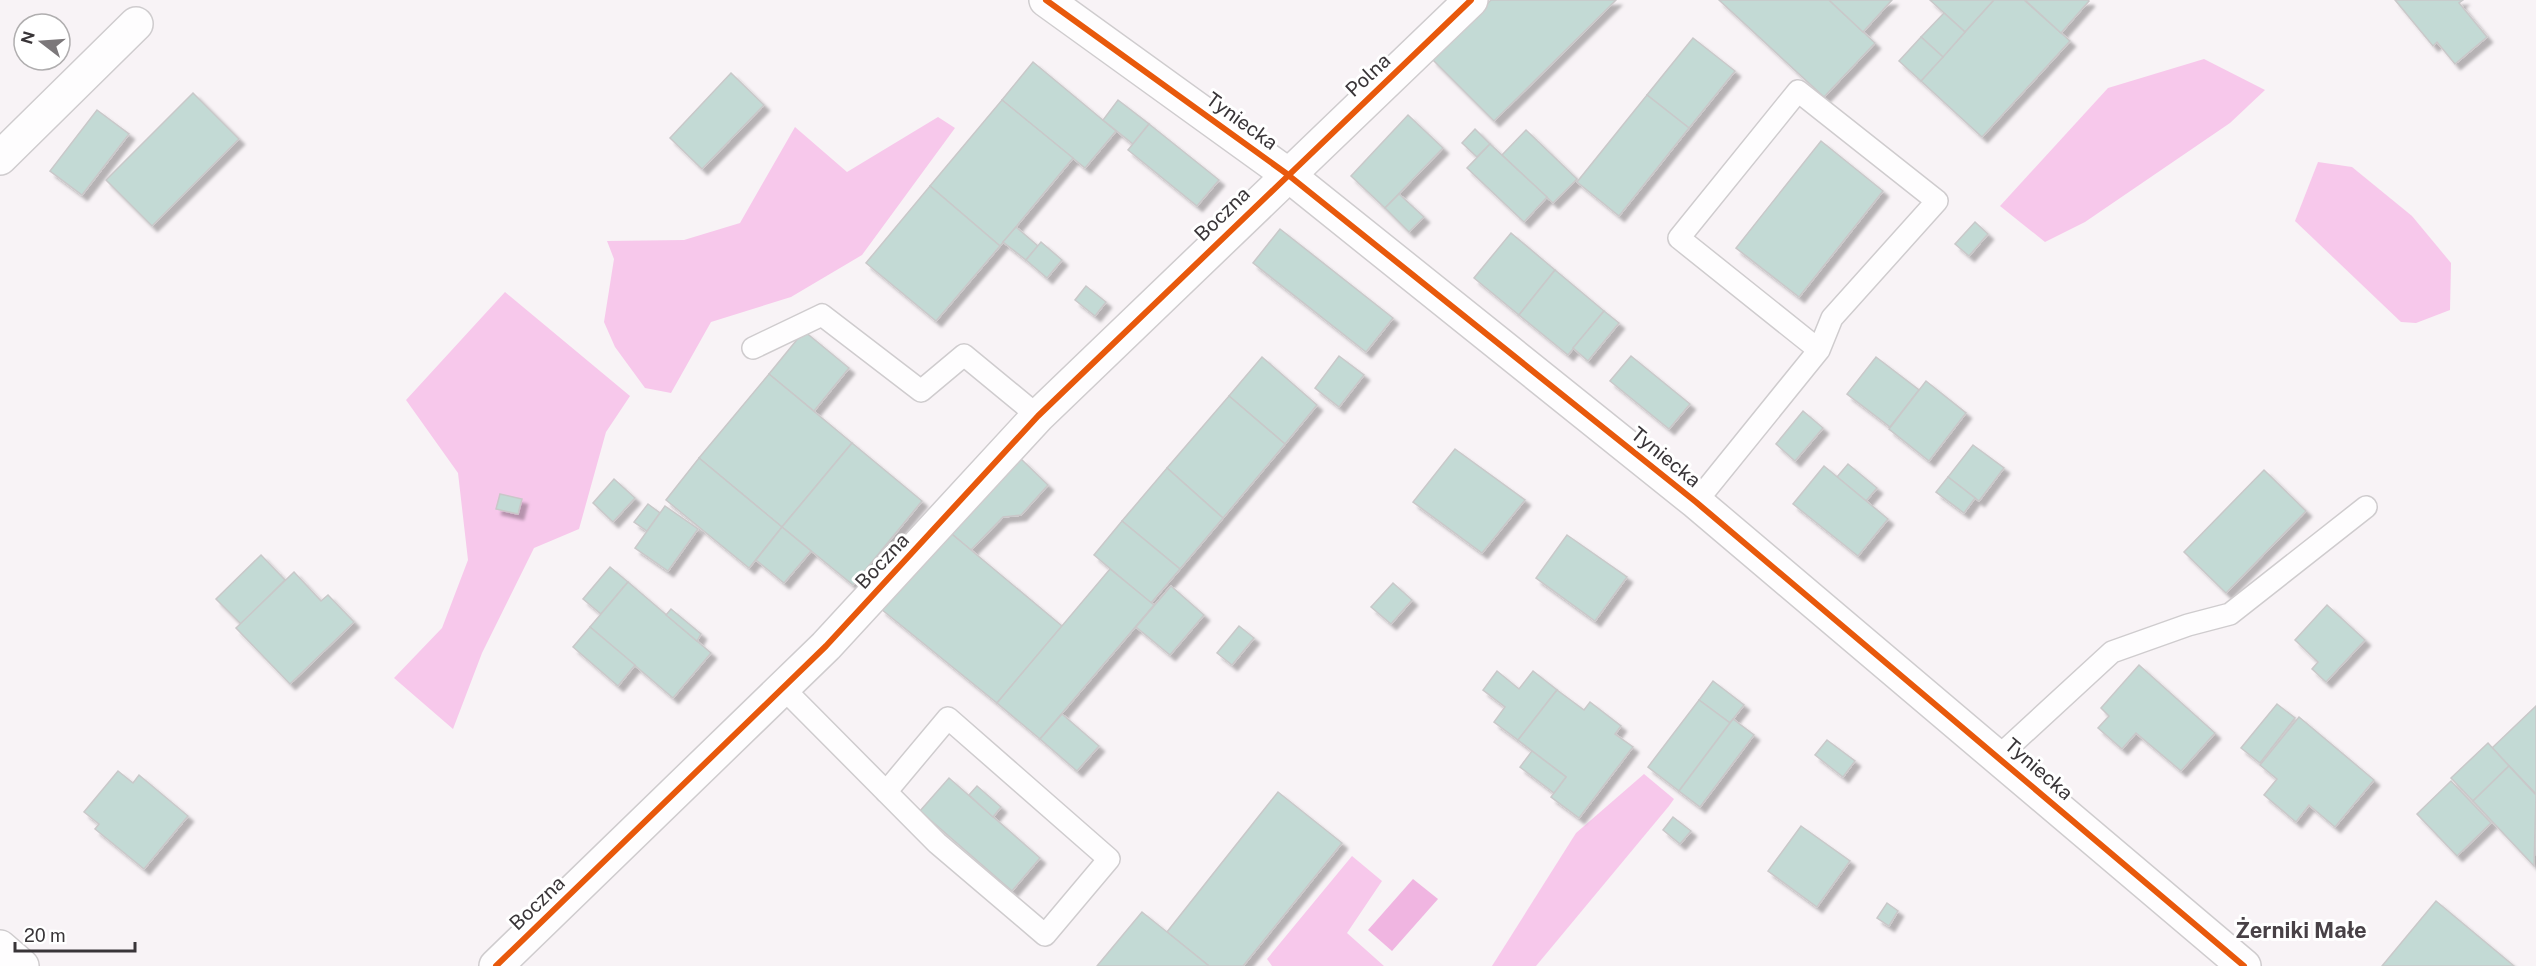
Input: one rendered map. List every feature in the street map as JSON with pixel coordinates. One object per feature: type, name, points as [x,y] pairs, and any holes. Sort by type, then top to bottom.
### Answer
[{"type":"street","name":"Tyniecka","points":[[1046,0],[1287,174],[1696,502],[1999,756],[2244,966]]},
{"type":"street","name":"Polna","points":[[1287,174],[1471,0]]},
{"type":"street","points":[[0,158],[136,24]]},
{"type":"street","name":"Boczna","points":[[496,966],[826,646],[1038,416],[1287,174]]},
{"type":"street","points":[[0,947],[22,966]]},
{"type":"lane","points":[[1696,502],[1819,350],[1832,318],[1937,201],[1798,91],[1679,238],[1819,350]]},
{"type":"lane","points":[[753,348],[822,315],[921,391],[964,354],[1038,416]]},
{"type":"lane","points":[[1999,756],[2112,652],[2188,625],[2230,614],[2366,507]]},
{"type":"lane","points":[[783,688],[886,792],[937,843],[1045,935],[1109,860],[948,718],[886,792]]},
{"type":"shaded area","points":[[2204,59],[2265,90],[2230,123],[2085,222],[2045,242],[2000,206],[2108,88]]},
{"type":"shaded area","points":[[938,117],[955,128],[862,255],[791,297],[711,322],[671,393],[645,388],[615,347],[604,322],[614,259],[607,241],[684,240],[740,223],[795,127],[847,172]]},
{"type":"shaded area","points":[[2318,162],[2352,167],[2412,216],[2451,263],[2450,310],[2416,323],[2401,322],[2295,221]]},
{"type":"shaded area","points":[[505,292],[630,396],[606,432],[579,529],[534,548],[482,653],[453,729],[394,678],[442,628],[468,560],[458,473],[406,400]]},
{"type":"shaded area","points":[[1644,774],[1674,799],[1669,806],[1536,966],[1492,966],[1576,833]]},
{"type":"shaded area","points":[[1352,856],[1382,881],[1347,933],[1384,966],[1272,966],[1267,959]]},
{"type":"shaded area","points":[[1413,879],[1438,899],[1392,951],[1368,930]]},
{"type":"building","points":[[1491,0],[1616,0],[1494,121],[1432,59]]},
{"type":"building","points":[[1719,0],[1829,0],[1875,43],[1824,97]]},
{"type":"building","points":[[1829,0],[1892,0],[1863,32]]},
{"type":"building","points":[[1930,0],[1994,0],[1965,32]]},
{"type":"building","points":[[1994,0],[2024,0],[2070,41],[1982,137],[1921,81]]},
{"type":"building","points":[[2025,0],[2088,0],[2089,1],[2061,33]]},
{"type":"building","points":[[2395,0],[2463,0],[2459,3],[2487,37],[2455,64],[2437,42],[2433,46]]},
{"type":"building","points":[[1944,13],[1965,32],[1943,57],[1921,37]]},
{"type":"building","points":[[1921,37],[1943,57],[1921,81],[1899,61]]},
{"type":"building","points":[[1693,38],[1735,71],[1689,128],[1647,95]]},
{"type":"building","points":[[1033,62],[1116,131],[1085,168],[1002,100]]},
{"type":"building","points":[[731,73],[764,105],[702,169],[670,138]]},
{"type":"building","points":[[193,93],[239,139],[152,226],[106,180]]},
{"type":"building","points":[[1647,95],[1689,128],[1619,216],[1577,182]]},
{"type":"building","points":[[1002,100],[1073,158],[1000,246],[930,186]]},
{"type":"building","points":[[1118,100],[1149,124],[1133,144],[1103,120]]},
{"type":"building","points":[[97,110],[129,134],[82,195],[50,171]]},
{"type":"building","points":[[1408,115],[1443,148],[1385,208],[1351,176]]},
{"type":"building","points":[[1149,124],[1219,180],[1197,206],[1128,150]]},
{"type":"building","points":[[1475,129],[1490,144],[1477,157],[1462,143]]},
{"type":"building","points":[[1526,130],[1577,179],[1553,203],[1502,155]]},
{"type":"building","points":[[1821,141],[1883,191],[1799,297],[1736,248]]},
{"type":"building","points":[[1490,144],[1547,197],[1524,222],[1467,168]]},
{"type":"building","points":[[930,186],[1000,246],[936,321],[866,263]]},
{"type":"building","points":[[1399,194],[1424,217],[1409,232],[1385,208]]},
{"type":"building","points":[[1975,222],[1988,234],[1969,256],[1955,244]]},
{"type":"building","points":[[1016,227],[1038,246],[1026,260],[1003,242]]},
{"type":"building","points":[[1280,229],[1393,318],[1366,352],[1253,263]]},
{"type":"building","points":[[1511,233],[1555,270],[1519,315],[1474,278]]},
{"type":"building","points":[[1041,242],[1062,260],[1047,278],[1026,260]]},
{"type":"building","points":[[1555,270],[1604,311],[1568,355],[1519,315]]},
{"type":"building","points":[[1086,286],[1106,302],[1095,316],[1075,300]]},
{"type":"building","points":[[1604,311],[1619,323],[1588,361],[1573,348]]},
{"type":"building","points":[[804,331],[849,368],[814,411],[769,374]]},
{"type":"building","points":[[1339,356],[1364,375],[1339,407],[1315,388]]},
{"type":"building","points":[[1631,356],[1690,404],[1669,429],[1610,381]]},
{"type":"building","points":[[1262,357],[1317,405],[1285,444],[1229,396]]},
{"type":"building","points":[[1876,357],[1919,390],[1890,427],[1847,394]]},
{"type":"building","points":[[769,374],[852,443],[782,527],[699,458]]},
{"type":"building","points":[[1926,381],[1966,413],[1929,461],[1889,429]]},
{"type":"building","points":[[1229,396],[1285,444],[1223,518],[1167,468]]},
{"type":"building","points":[[1803,411],[1823,428],[1795,461],[1776,444]]},
{"type":"building","points":[[852,443],[922,501],[853,585],[782,527]]},
{"type":"building","points":[[1973,445],[2004,468],[1979,501],[1948,477]]},
{"type":"building","points":[[1455,449],[1525,500],[1482,553],[1413,502]]},
{"type":"building","points":[[699,458],[782,527],[749,568],[666,500]]},
{"type":"building","points":[[1021,459],[1048,485],[1021,515],[1003,517],[971,550],[947,530]]},
{"type":"building","points":[[1848,464],[1877,488],[1866,501],[1837,477]]},
{"type":"building","points":[[1824,466],[1888,519],[1858,556],[1793,504]]},
{"type":"building","points":[[1167,468],[1223,518],[1180,569],[1122,521]]},
{"type":"building","points":[[2264,470],[2306,511],[2226,593],[2184,552]]},
{"type":"building","points":[[1948,477],[1975,498],[1964,513],[1936,492]]},
{"type":"building","points":[[614,479],[635,498],[613,522],[593,503]]},
{"type":"building","points":[[500,494],[522,499],[518,514],[496,509]]},
{"type":"building","points":[[648,504],[660,513],[647,531],[634,522]]},
{"type":"building","points":[[665,506],[698,529],[668,571],[635,548]]},
{"type":"building","points":[[1122,521],[1180,569],[1151,603],[1094,555]]},
{"type":"building","points":[[782,527],[811,551],[784,583],[756,560]]},
{"type":"building","points":[[947,530],[1062,626],[997,703],[881,609]]},
{"type":"building","points":[[1567,535],[1627,577],[1595,621],[1536,578]]},
{"type":"building","points":[[261,555],[285,580],[241,624],[216,599]]},
{"type":"building","points":[[610,567],[628,582],[601,614],[583,599]]},
{"type":"building","points":[[1110,569],[1154,605],[1040,739],[997,703]]},
{"type":"building","points":[[294,572],[321,601],[328,595],[354,622],[290,684],[236,628]]},
{"type":"building","points":[[628,582],[711,653],[673,698],[590,627]]},
{"type":"building","points":[[1393,583],[1412,600],[1391,624],[1371,607]]},
{"type":"building","points":[[1171,586],[1204,615],[1170,655],[1136,627]]},
{"type":"building","points":[[2327,605],[2365,640],[2326,682],[2312,669],[2318,662],[2295,640]]},
{"type":"building","points":[[671,609],[701,634],[697,641],[666,615]]},
{"type":"building","points":[[1239,626],[1254,638],[1232,665],[1217,653]]},
{"type":"building","points":[[590,627],[635,665],[618,686],[573,647]]},
{"type":"building","points":[[2139,665],[2215,733],[2181,771],[2136,733],[2122,749],[2098,728],[2109,716],[2101,708]]},
{"type":"building","points":[[1497,671],[1519,689],[1533,671],[1557,690],[1518,740],[1494,722],[1505,707],[1483,690]]},
{"type":"building","points":[[1713,681],[1744,705],[1730,723],[1699,700]]},
{"type":"building","points":[[1557,690],[1584,710],[1590,702],[1621,726],[1615,734],[1633,747],[1579,818],[1551,797],[1566,777],[1518,740]]},
{"type":"building","points":[[1699,700],[1730,723],[1679,791],[1648,767]]},
{"type":"building","points":[[2277,704],[2295,718],[2260,763],[2241,748]]},
{"type":"building","points":[[2536,706],[2536,794],[2492,748]]},
{"type":"building","points":[[1062,714],[1099,746],[1077,771],[1040,739]]},
{"type":"building","points":[[2299,717],[2374,780],[2335,827],[2309,805],[2296,822],[2264,795],[2277,779],[2260,765]]},
{"type":"building","points":[[1733,719],[1754,735],[1700,807],[1679,791]]},
{"type":"building","points":[[1827,740],[1855,761],[1843,777],[1815,755]]},
{"type":"building","points":[[2488,743],[2509,766],[2473,801],[2451,778]]},
{"type":"building","points":[[1532,751],[1566,777],[1554,793],[1520,767]]},
{"type":"building","points":[[2509,766],[2536,795],[2534,866],[2473,801]]},
{"type":"building","points":[[118,771],[133,783],[139,775],[188,816],[144,869],[95,829],[99,824],[84,812]]},
{"type":"building","points":[[949,778],[1040,858],[1012,891],[920,811]]},
{"type":"building","points":[[2451,781],[2491,823],[2457,856],[2417,814]]},
{"type":"building","points":[[977,786],[1001,807],[993,817],[969,795]]},
{"type":"building","points":[[1278,792],[1342,843],[1243,966],[1209,966],[1167,932]]},
{"type":"building","points":[[1673,817],[1691,831],[1680,844],[1663,830]]},
{"type":"building","points":[[1801,826],[1850,861],[1817,907],[1768,871]]},
{"type":"building","points":[[2436,901],[2514,966],[2382,966]]},
{"type":"building","points":[[1887,903],[1898,911],[1889,926],[1877,918]]},
{"type":"building","points":[[1142,912],[1167,932],[1209,966],[1097,966]]},
{"type":"cycle path","points":[[1046,0],[1287,174],[1696,502],[2244,966]]},
{"type":"cycle path","points":[[496,966],[826,646],[1038,416],[1471,0]]},
{"type":"district","name":"Żerniki Małe","points":[[2301,930]]}]
